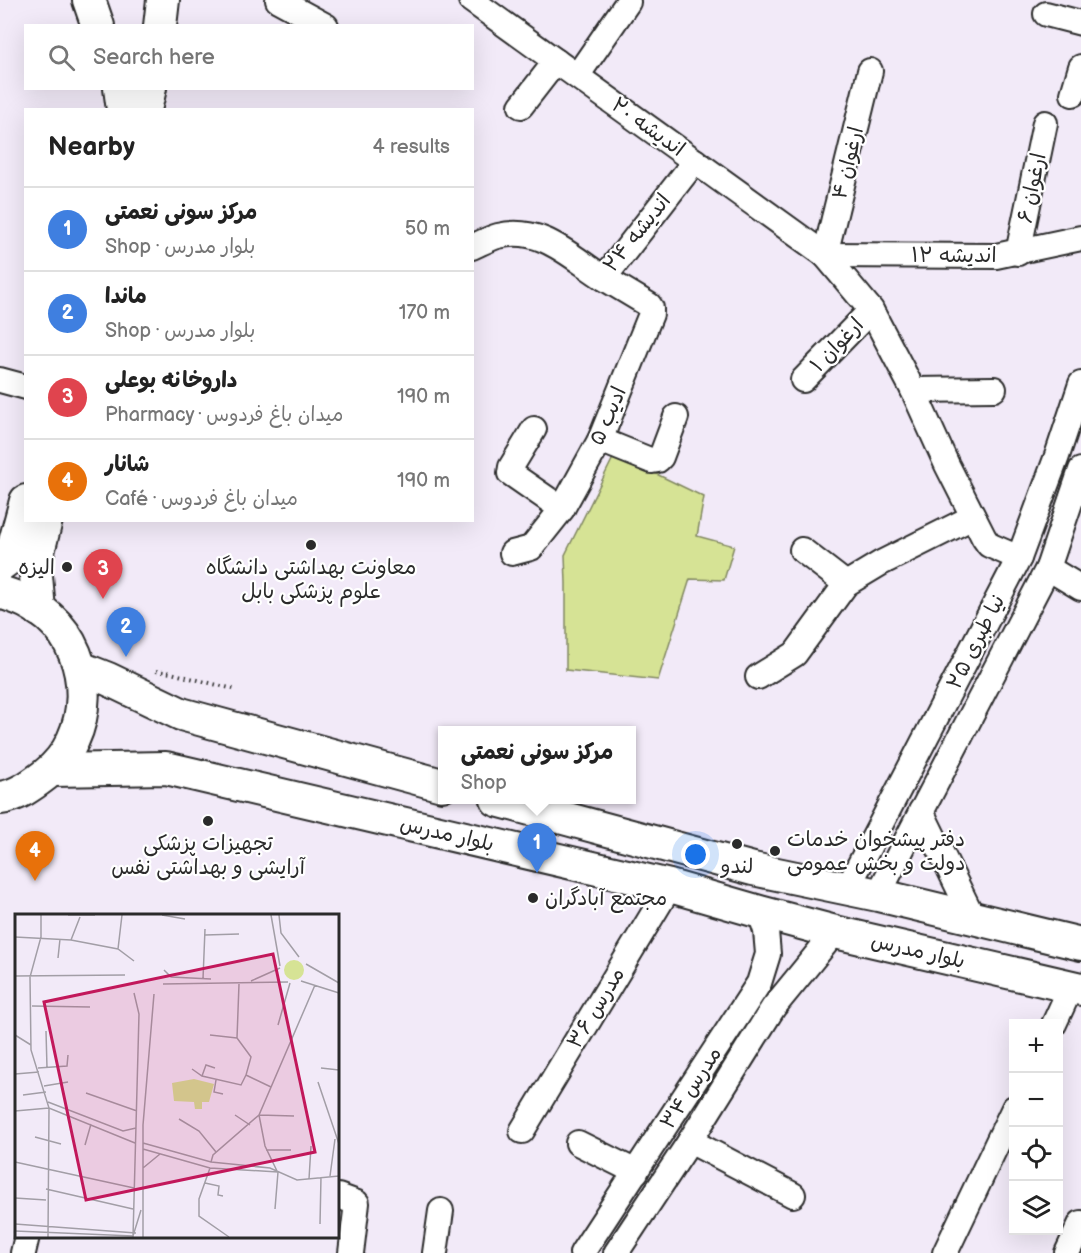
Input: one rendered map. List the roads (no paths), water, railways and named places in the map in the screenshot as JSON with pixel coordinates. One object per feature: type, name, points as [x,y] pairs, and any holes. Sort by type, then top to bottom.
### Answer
[{"type":"main road","points":[[89,0],[97,24]]},
{"type":"main road","points":[[160,24],[163,0]]},
{"type":"main road","points":[[120,90],[123,108]]},
{"type":"main road","points":[[146,108],[150,90]]},
{"type":"main road","points":[[0,565],[11,557],[24,508]]},
{"type":"main road","points":[[39,609],[35,564],[46,522]]},
{"type":"main road","points":[[0,592],[26,600],[39,609],[50,617],[69,640],[80,668],[84,695],[80,722],[69,748],[53,770],[31,786],[0,798]]},
{"type":"main road","points":[[80,668],[181,714],[438,784]]},
{"type":"main road","name":"بلوار مدرس","points":[[53,770],[166,768],[670,886],[836,932],[1076,988]]},
{"type":"main road","points":[[512,804],[753,869],[878,895],[1081,944]]},
{"type":"street","points":[[278,0],[322,24]]},
{"type":"street","name":"اندیشه ۲۰","points":[[471,0],[825,255],[871,310],[913,390],[984,538],[989,545],[1019,558]]},
{"type":"street","points":[[577,76],[628,2]]},
{"type":"street","points":[[1046,14],[1081,23]]},
{"type":"street","points":[[520,106],[556,61]]},
{"type":"street","points":[[1072,94],[1081,67]]},
{"type":"street","name":"ارغوان ۴","points":[[825,255],[870,71]]},
{"type":"street","name":"ارغوان ۶","points":[[1018,253],[1046,123]]},
{"type":"street","name":"اندیشه ۲۴","points":[[474,246],[497,236],[518,233],[535,235],[550,241],[604,278],[695,161]]},
{"type":"street","name":"اندیشه ۱۲","points":[[825,255],[996,256],[1081,238]]},
{"type":"street","name":"ادیب ۵","points":[[512,553],[531,548],[562,509],[600,440],[651,314],[649,305],[604,278]]},
{"type":"street","name":"ارغوان ۱","points":[[803,380],[871,310]]},
{"type":"street","points":[[0,380],[24,386]]},
{"type":"street","name":"نیا طبری ۲۵","points":[[847,889],[1019,558],[1081,384]]},
{"type":"street","points":[[913,390],[994,389]]},
{"type":"street","points":[[600,440],[652,460],[658,460],[676,417]]},
{"type":"street","points":[[534,429],[510,467],[510,473],[562,509]]},
{"type":"street","name":"نیا طبری ۲۵","points":[[878,895],[1048,568],[1081,470]]},
{"type":"street","points":[[758,677],[795,654],[846,584],[881,563],[973,517]]},
{"type":"street","points":[[802,550],[846,584]]},
{"type":"street","points":[[1048,568],[1081,588]]},
{"type":"street","points":[[945,702],[970,718]]},
{"type":"street","points":[[921,811],[973,918]]},
{"type":"street","name":"مدرس ۳۶","points":[[522,1131],[670,886]]},
{"type":"street","name":"مدرس ۳۴","points":[[582,1253],[759,983],[768,954],[766,931],[760,912]]},
{"type":"street","name":"مدرس ۳۴","points":[[616,1253],[690,1142],[773,1008],[836,932]]},
{"type":"street","points":[[1057,1019],[1076,988]]},
{"type":"street","points":[[945,1253],[1009,1119]]},
{"type":"street","points":[[690,1142],[793,1195]]},
{"type":"street","points":[[578,1143],[636,1172]]},
{"type":"street","points":[[339,1196],[357,1203],[351,1253]]},
{"type":"street","points":[[435,1253],[441,1211]]},
{"type":"street","points":[[1067,1253],[1081,1223]]},
{"type":"street","points":[[23,1253],[27,1238]]},
{"type":"place","name":"معاونت بهداشتی دانشگاه علوم پزشکی بابل","points":[[311,545]]},
{"type":"place","name":"الیزه","points":[[67,567]]},
{"type":"place","name":"داروخانه بوعلی","points":[[103,599]]},
{"type":"place","name":"ماندا","points":[[126,657]]},
{"type":"place","name":"تجهیزات پزشکی آرایشی و بهداشتی نفس","points":[[208,821]]},
{"type":"place","name":"لندو","points":[[737,844]]},
{"type":"place","name":"دفتر پیشخوان خدمات دولت و بخش عمومی","points":[[775,851]]},
{"type":"place","name":"مرکز سونی نعمتی","points":[[537,873]]},
{"type":"place","name":"شانار","points":[[35,881]]},
{"type":"place","name":"مجتمع آبادگران","points":[[533,898]]}]
